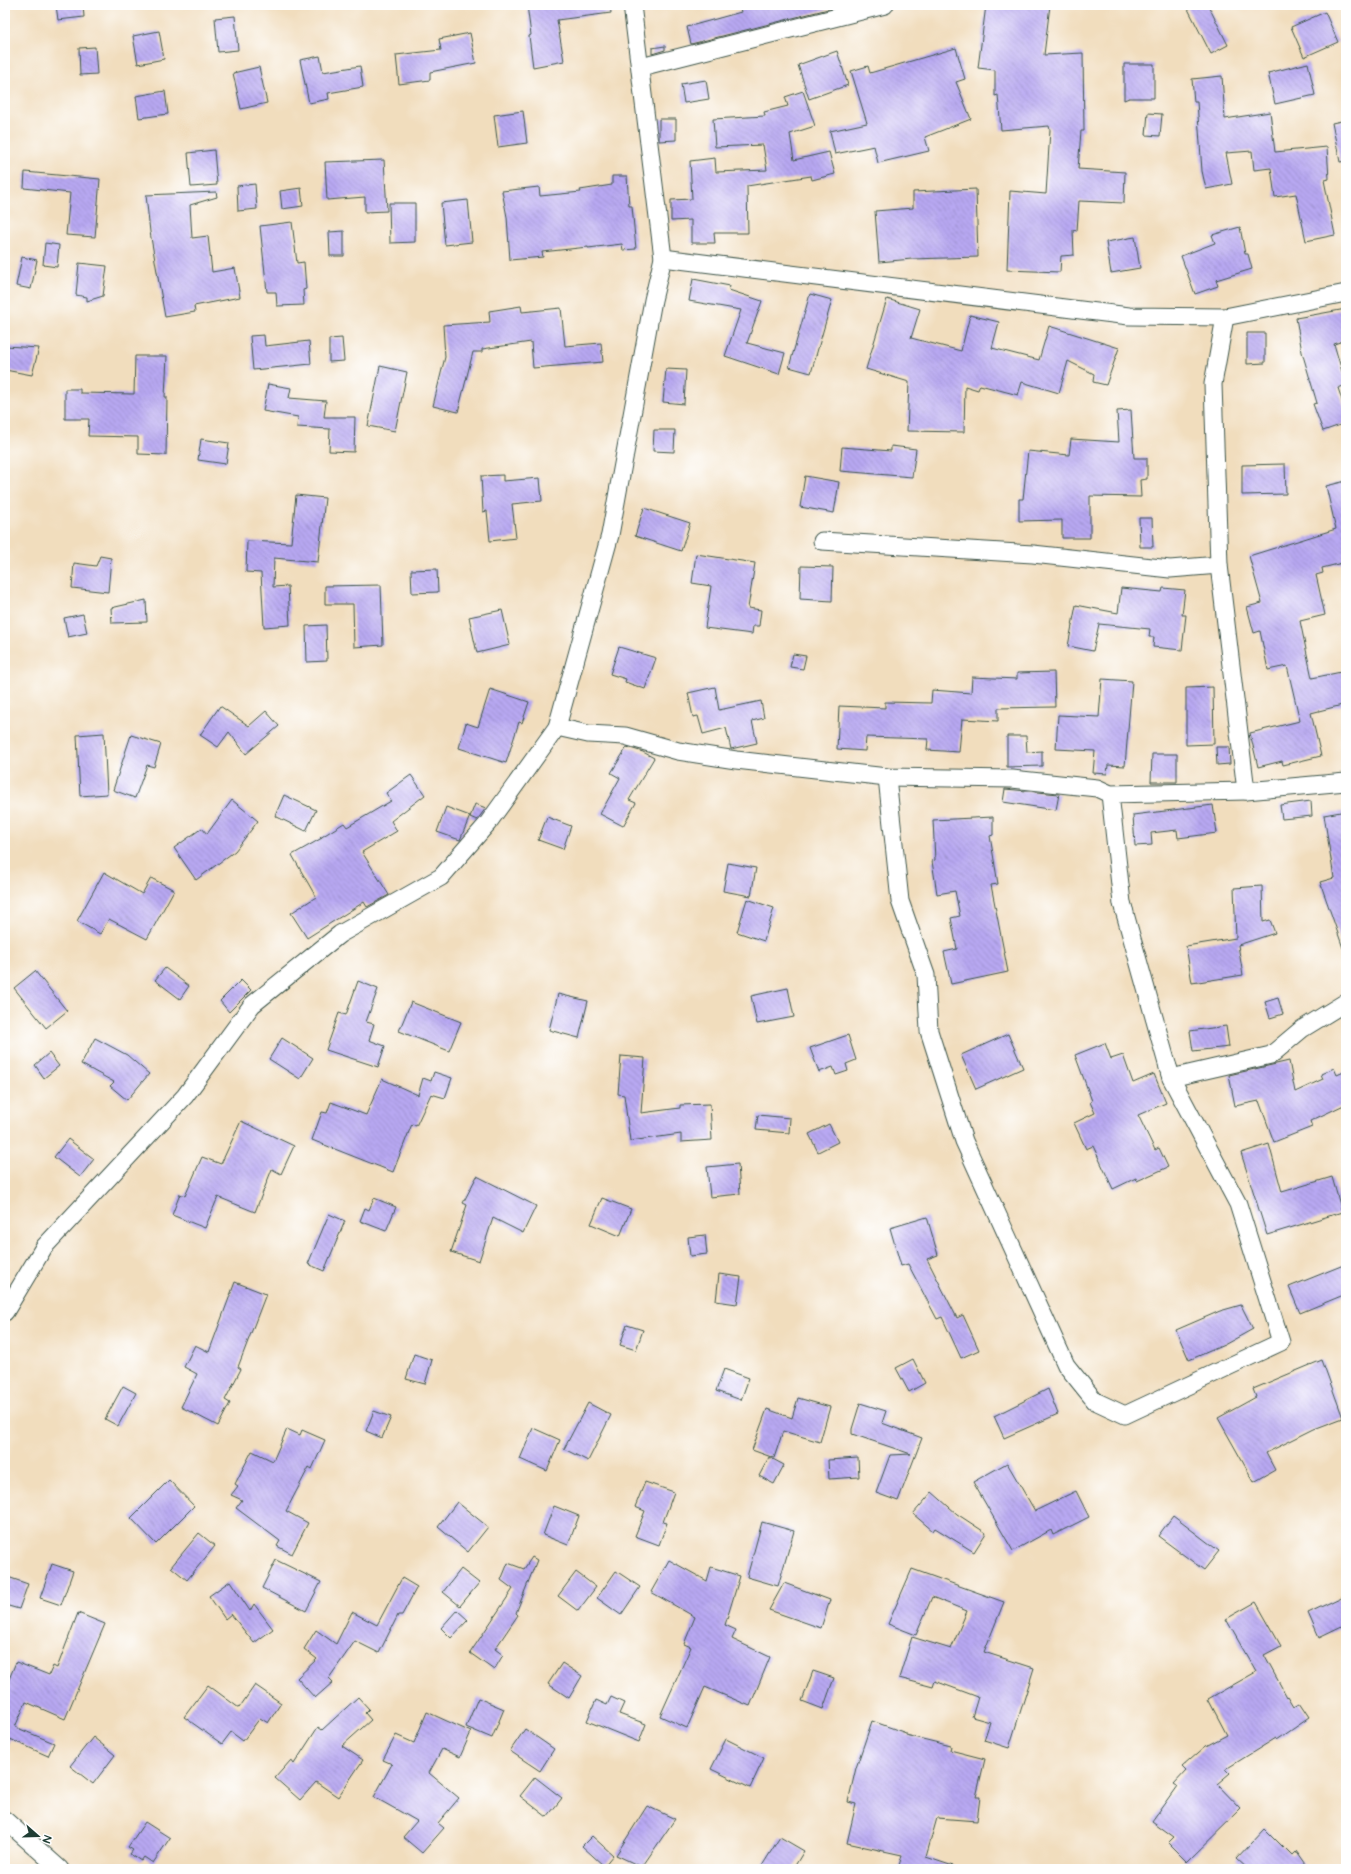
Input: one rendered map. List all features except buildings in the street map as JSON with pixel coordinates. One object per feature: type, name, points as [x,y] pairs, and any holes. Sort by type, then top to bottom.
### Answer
[{"type":"street","points":[[5,1312],[44,1247],[185,1096],[252,1005],[340,934],[441,877],[488,823],[558,727],[610,535],[652,308],[663,258],[641,67],[632,5]]},
{"type":"street","points":[[641,67],[885,5]]},
{"type":"street","points":[[663,258],[1129,316],[1225,317],[1346,293]]},
{"type":"street","points":[[1225,317],[1213,384],[1219,565],[1246,791]]},
{"type":"street","points":[[822,541],[1033,554],[1170,569],[1219,565]]},
{"type":"street","points":[[558,727],[588,734],[625,736],[693,754],[887,777],[1012,779],[1097,788],[1110,794],[1246,791],[1346,782]]},
{"type":"street","points":[[887,777],[900,901],[926,975],[929,1031],[964,1141],[1066,1365],[1095,1401],[1125,1415],[1281,1342],[1238,1204],[1171,1078],[1156,1011],[1148,991],[1122,903],[1110,794]]},
{"type":"street","points":[[1171,1078],[1271,1055],[1302,1029],[1346,1002]]},
{"type":"street","points":[[5,1820],[60,1869]]}]
